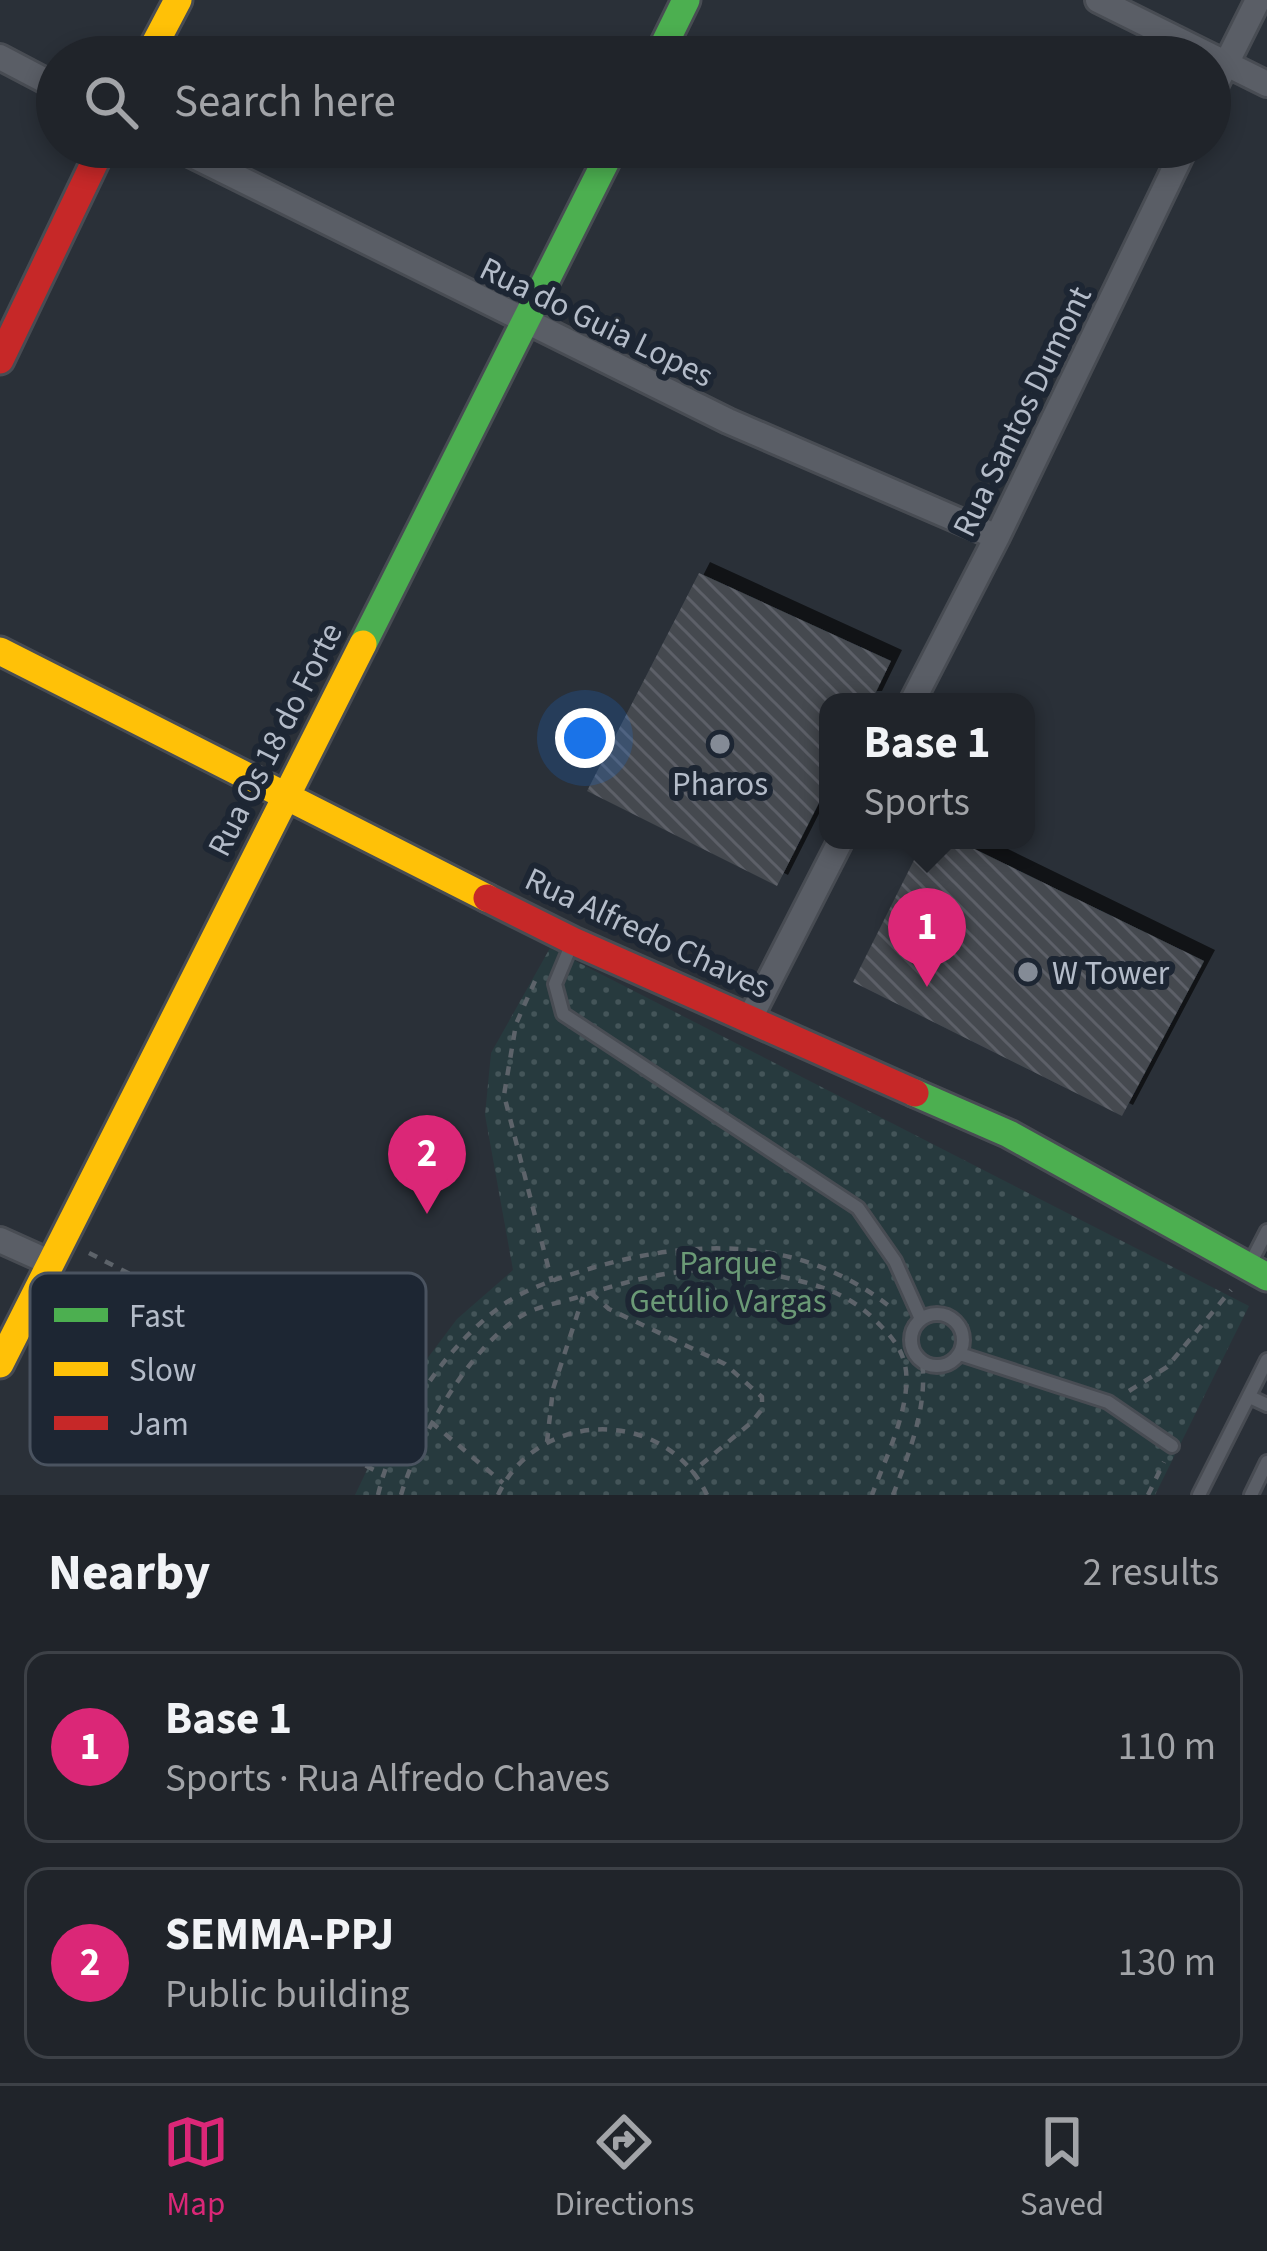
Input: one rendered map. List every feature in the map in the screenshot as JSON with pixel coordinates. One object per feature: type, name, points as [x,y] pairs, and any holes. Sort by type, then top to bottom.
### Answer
[{"type":"street","points":[[159,36],[178,0]]},
{"type":"street","points":[[668,36],[686,0]]},
{"type":"street","points":[[1098,0],[1168,36]]},
{"type":"street","points":[[1231,53],[1258,0]]},
{"type":"street","points":[[0,58],[36,76]]},
{"type":"street","points":[[1231,68],[1267,83]]},
{"type":"street","points":[[0,360],[93,168]]},
{"type":"street","name":"Rua do Guia Lopes","points":[[218,168],[728,421],[997,537]]},
{"type":"street","name":"Rua Os 18 do Forte","points":[[46,1273],[602,168]]},
{"type":"street","name":"Rua Santos Dumont","points":[[917,693],[1175,168]]},
{"type":"street","name":"Rua Alfredo Chaves","points":[[0,651],[573,941],[1010,1134],[1258,1271]]},
{"type":"street","points":[[750,1018],[837,849]]},
{"type":"street","points":[[0,1240],[57,1251]]},
{"type":"street","name":"Rua Os 18 do Forte","points":[[0,1364],[30,1304]]},
{"type":"lane","points":[[573,941],[555,984],[563,1014],[858,1208],[895,1261],[916,1325],[913,1349],[922,1361],[947,1365],[960,1354],[964,1337],[952,1317],[935,1313],[916,1325]]},
{"type":"lane","points":[[1258,1271],[1267,1231]]},
{"type":"lane","points":[[960,1354],[1108,1402],[1172,1446]]},
{"type":"lane","points":[[1199,1495],[1267,1360]]},
{"type":"lane","points":[[1250,1397],[1267,1405]]},
{"type":"lane","points":[[1251,1495],[1267,1462]]},
{"type":"path","points":[[516,1024],[504,1095],[552,1282]]},
{"type":"path","points":[[426,1389],[466,1335],[504,1303],[632,1256],[707,1248],[770,1251],[833,1269],[916,1325]]},
{"type":"path","points":[[57,1251],[112,1273]]},
{"type":"path","points":[[426,1432],[488,1346],[522,1315],[633,1280],[728,1267],[809,1283],[854,1303],[896,1342],[906,1375],[904,1398],[872,1495]]},
{"type":"path","points":[[1108,1402],[1167,1367],[1258,1271]]},
{"type":"path","points":[[547,1442],[554,1389],[588,1294]]},
{"type":"path","points":[[588,1294],[609,1309],[724,1364],[762,1397],[762,1408],[752,1422],[692,1474]]},
{"type":"path","points":[[893,1495],[920,1408],[925,1383],[922,1361]]},
{"type":"path","points":[[431,1422],[503,1483]]},
{"type":"path","points":[[498,1495],[503,1483],[547,1442],[574,1431],[603,1427],[640,1434],[678,1456],[706,1492]]},
{"type":"path","points":[[1148,1495],[1172,1446]]},
{"type":"path","points":[[366,1465],[383,1474]]},
{"type":"path","points":[[378,1495],[387,1465]]},
{"type":"path","points":[[401,1495],[410,1465]]},
{"type":"green space","name":"Parque Getúlio Vargas","points":[[550,948],[1249,1306],[1155,1495],[355,1495],[369,1465],[426,1465],[426,1360],[457,1319],[513,1270],[485,1115],[491,1053]]},
{"type":"building","name":"Pharos","points":[[699,573],[891,661],[875,693],[819,693],[819,803],[777,886],[587,791]]},
{"type":"building","name":"W Tower","points":[[920,849],[974,849],[1204,961],[1122,1116],[853,982]]},
{"type":"traffic: fast","points":[[668,36],[686,0]]},
{"type":"traffic: fast","points":[[363,644],[602,168]]},
{"type":"traffic: fast","points":[[915,1093],[1009,1134],[1267,1277]]},
{"type":"traffic: slow","points":[[159,36],[178,0]]},
{"type":"traffic: slow","points":[[46,1273],[363,644]]},
{"type":"traffic: slow","points":[[0,651],[487,898]]},
{"type":"traffic: slow","points":[[0,1364],[30,1304]]},
{"type":"traffic: jam","points":[[0,360],[92,168]]},
{"type":"traffic: jam","points":[[487,898],[915,1093]]},
{"type":"place","name":"Pharos","points":[[720,744]]},
{"type":"place","name":"W Tower","points":[[1028,972]]},
{"type":"place","name":"Base 1","points":[[927,987]]},
{"type":"place","name":"SEMMA-PPJ","points":[[427,1214]]}]
